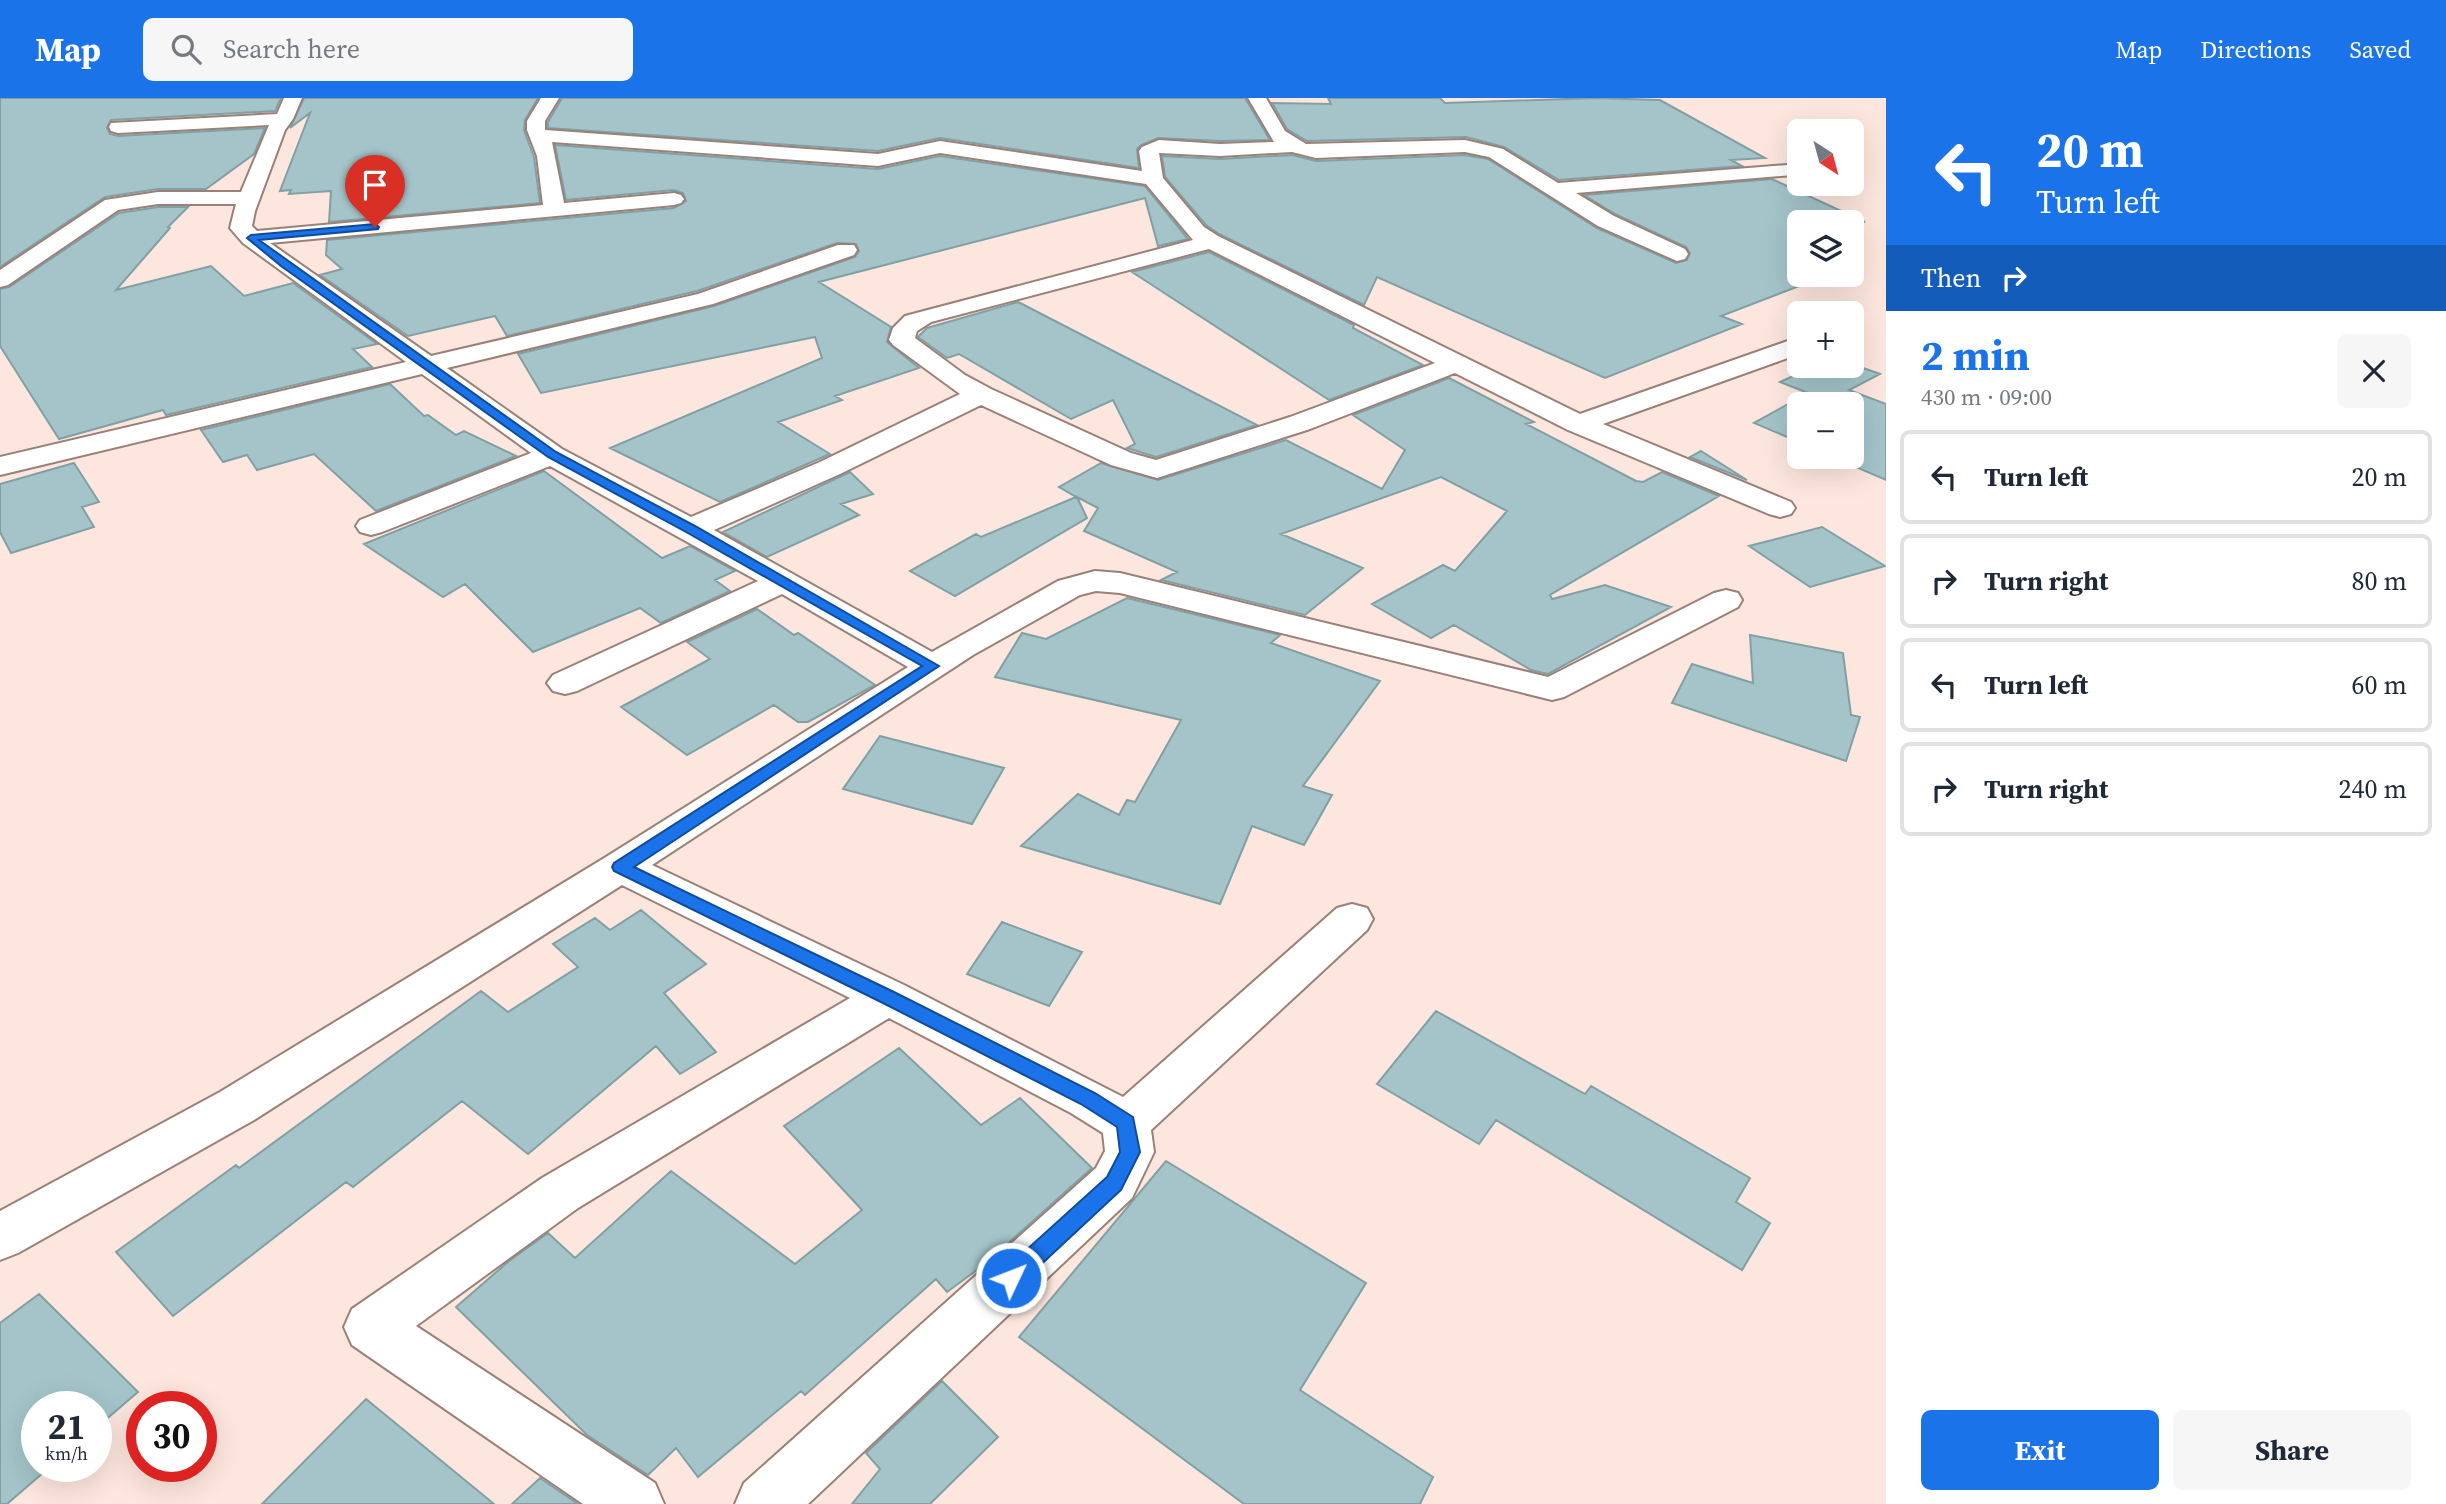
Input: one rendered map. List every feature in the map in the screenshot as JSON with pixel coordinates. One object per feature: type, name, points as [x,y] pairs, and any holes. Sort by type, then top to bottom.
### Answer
[{"type":"street","points":[[550,98],[536,121],[536,130],[540,135],[554,210]]},
{"type":"street","points":[[1257,98],[1280,146]]},
{"type":"street","points":[[118,127],[288,108]]},
{"type":"street","points":[[288,108],[276,128],[249,198],[241,228],[251,238],[552,455],[690,529],[932,666]]},
{"type":"street","points":[[540,135],[878,160],[940,148],[1153,179]]},
{"type":"street","points":[[1677,254],[1606,221],[1496,153],[1479,147],[1316,152],[1280,146],[1220,150],[1155,147],[1149,151],[1153,179],[1196,232],[1210,241],[1578,424],[1780,508]]},
{"type":"street","points":[[1556,189],[1787,170]]},
{"type":"street","points":[[0,280],[111,204],[158,198],[249,198]]},
{"type":"street","points":[[251,238],[674,199]]},
{"type":"street","points":[[1210,241],[1189,249],[1133,261],[922,317],[908,325],[902,340],[956,381],[982,395],[1121,459],[1157,469],[1300,423],[1457,363]]},
{"type":"street","points":[[0,466],[705,299],[846,250]]},
{"type":"street","points":[[1578,424],[1787,349]]},
{"type":"street","points":[[690,529],[830,468],[962,402],[982,395]]},
{"type":"street","points":[[371,526],[552,455]]},
{"type":"street","points":[[0,1237],[237,1106],[620,867],[932,666],[1069,588],[1095,581],[1120,583],[1552,689],[1726,600]]},
{"type":"street","points":[[565,683],[782,582]]},
{"type":"street","points":[[620,867],[888,997],[1088,1099],[1126,1123],[1130,1152],[1114,1183],[765,1504]]},
{"type":"street","points":[[1126,1123],[1352,919]]},
{"type":"street","points":[[634,1504],[371,1327],[560,1193],[888,997]]},
{"type":"building","points":[[0,98],[281,98],[275,111],[111,120],[107,128],[110,134],[118,136],[265,128],[254,154],[206,189],[158,189],[105,197],[0,267]]},
{"type":"building","points":[[304,98],[538,98],[525,120],[524,130],[534,157],[540,203],[329,222],[331,191],[289,194],[291,190],[280,191],[310,113],[290,128]]},
{"type":"building","points":[[562,98],[1245,98],[1270,140],[1158,138],[1137,149],[1139,168],[940,138],[878,151],[548,128],[548,122]]},
{"type":"building","points":[[1328,98],[1440,98],[1445,103],[1596,98],[1660,100],[1765,158],[1731,160],[1742,166],[1559,180],[1504,147],[1466,137],[1307,141],[1287,129],[1272,103],[1331,104]]},
{"type":"building","points":[[555,145],[878,169],[940,156],[1145,186],[1188,239],[1158,246],[1145,198],[819,282],[891,327],[887,342],[919,368],[835,396],[842,400],[778,422],[830,454],[720,502],[610,448],[822,358],[815,337],[541,393],[518,354],[714,306],[855,257],[859,251],[856,244],[837,243],[697,291],[507,336],[495,316],[408,336],[320,275],[342,269],[326,255],[327,240],[674,208],[686,201],[683,193],[674,190],[566,200]]},
{"type":"building","points":[[1292,155],[1316,161],[1465,155],[1488,159],[1597,228],[1676,263],[1687,260],[1690,253],[1686,247],[1615,214],[1584,195],[1772,179],[1787,186],[1787,196],[1809,196],[1839,210],[1787,210],[1787,287],[1796,287],[1721,316],[1742,324],[1605,378],[1377,277],[1364,305],[1219,234],[1206,225],[1165,177],[1162,156],[1220,159]]},
{"type":"building","points":[[158,207],[188,207],[116,290],[211,266],[244,296],[293,283],[377,344],[353,349],[372,367],[166,415],[163,410],[59,439],[0,346],[0,289],[9,287],[119,213]]},
{"type":"building","points":[[1209,252],[1354,325],[1353,328],[1423,365],[1329,400],[1132,272]]},
{"type":"building","points":[[1018,302],[1257,425],[1156,457],[1127,448],[1135,444],[1113,400],[1071,419],[959,354],[947,358],[918,337],[927,328]]},
{"type":"building","points":[[1864,368],[1880,374],[1849,390],[1854,392],[1805,392],[1780,382],[1789,378],[1864,378]]},
{"type":"building","points":[[1449,378],[1534,422],[1526,424],[1636,481],[1643,482],[1662,472],[1719,496],[1550,595],[1552,599],[1605,585],[1671,607],[1548,674],[1531,670],[1454,625],[1431,638],[1372,604],[1443,565],[1455,571],[1507,511],[1441,477],[1281,534],[1363,568],[1305,615],[1161,580],[1177,572],[1084,531],[1098,508],[1077,497],[1087,518],[955,596],[910,571],[976,534],[981,537],[1076,497],[1059,487],[1101,463],[1158,480],[1286,440],[1382,489],[1405,450],[1353,415]]},
{"type":"building","points":[[390,384],[424,416],[428,415],[456,435],[464,431],[516,456],[376,511],[314,454],[257,470],[247,455],[223,462],[201,430]]},
{"type":"building","points":[[1864,396],[1886,404],[1886,480],[1861,469],[1864,469]]},
{"type":"building","points":[[1787,405],[1787,437],[1754,423]]},
{"type":"building","points":[[1701,451],[1747,480],[1690,457]]},
{"type":"building","points":[[74,463],[99,502],[82,507],[94,527],[11,553],[0,532],[0,484]]},
{"type":"building","points":[[544,471],[662,558],[690,546],[735,571],[715,580],[730,591],[661,623],[640,608],[533,652],[465,584],[443,597],[364,544]]},
{"type":"building","points":[[850,472],[873,494],[841,504],[859,515],[767,557],[723,532]]},
{"type":"building","points":[[1822,527],[1885,566],[1810,587],[1749,546]]},
{"type":"building","points":[[1127,598],[1280,635],[1271,643],[1380,681],[1303,786],[1332,795],[1304,845],[1252,826],[1220,904],[1021,846],[1078,794],[1119,815],[1127,800],[1135,802],[1181,720],[995,677],[1022,633],[1046,639]]},
{"type":"building","points":[[757,609],[875,685],[808,722],[798,722],[774,705],[687,755],[621,707],[710,659],[687,642]]},
{"type":"building","points":[[1750,635],[1843,653],[1851,715],[1860,717],[1846,761],[1672,703],[1692,664],[1753,683]]},
{"type":"building","points":[[880,736],[1004,768],[972,824],[843,789]]},
{"type":"building","points":[[641,910],[706,964],[664,993],[716,1052],[680,1074],[656,1046],[528,1154],[462,1101],[353,1187],[346,1182],[173,1316],[116,1252],[236,1165],[239,1168],[481,991],[508,1012],[578,967],[553,944],[595,918],[610,930]]},
{"type":"building","points":[[1002,922],[1082,952],[1049,1006],[967,974]]},
{"type":"building","points":[[1436,1011],[1585,1094],[1591,1086],[1750,1178],[1736,1202],[1770,1223],[1742,1270],[1496,1120],[1479,1144],[1377,1084]]},
{"type":"building","points":[[899,1048],[981,1125],[1020,1098],[1092,1168],[985,1264],[947,1292],[936,1279],[805,1395],[801,1391],[698,1477],[676,1448],[648,1475],[587,1435],[456,1307],[509,1261],[548,1233],[575,1258],[671,1171],[795,1264],[862,1210],[784,1126]]},
{"type":"building","points":[[1166,1161],[1366,1283],[1300,1390],[1433,1477],[1420,1504],[1244,1504],[1019,1337]]},
{"type":"building","points":[[39,1294],[137,1391],[126,1391],[126,1402],[112,1414],[112,1391],[21,1391],[21,1482],[32,1482],[7,1504],[0,1504],[0,1323]]},
{"type":"building","points":[[942,1381],[998,1437],[930,1504],[852,1504],[880,1469],[866,1453]]},
{"type":"building","points":[[366,1399],[494,1504],[262,1504]]},
{"type":"building","points":[[540,1478],[578,1504],[512,1504]]},
{"type":"route","points":[[375,227],[251,238],[552,455],[690,529],[932,666],[620,867],[888,997],[1088,1099],[1126,1123],[1130,1152],[1114,1183],[1011,1278]]}]
